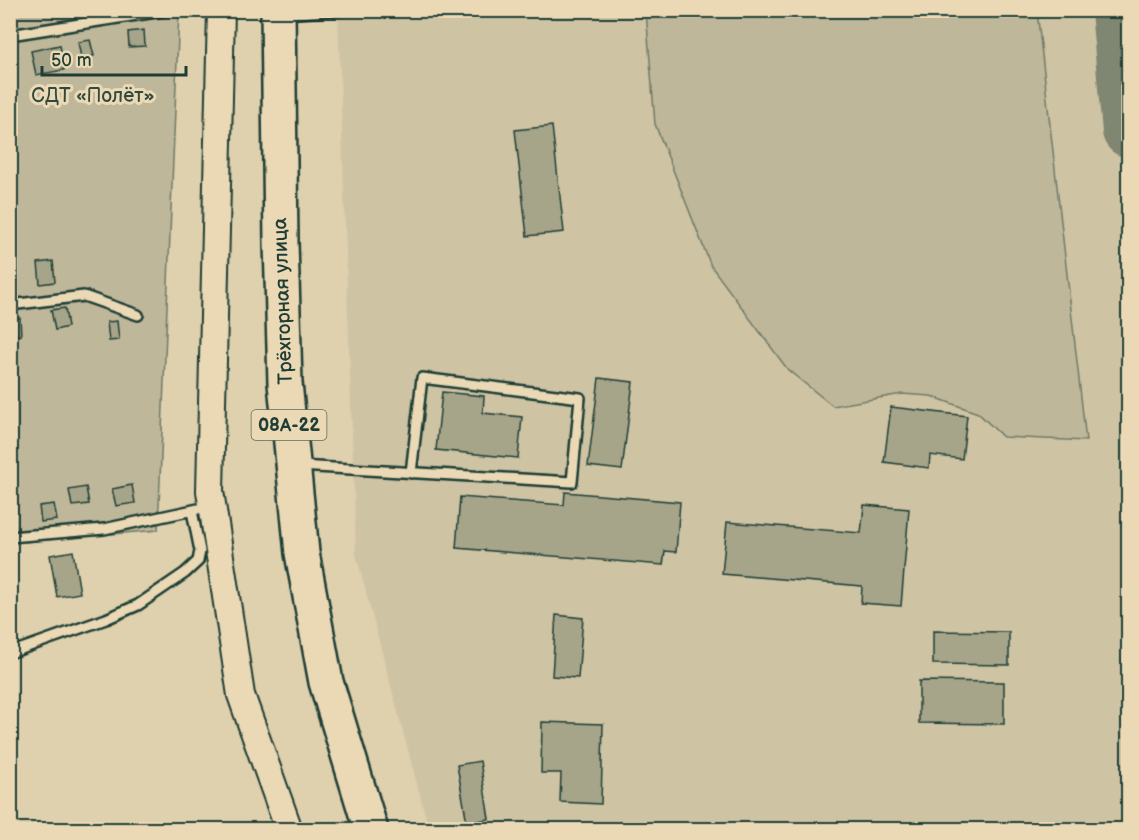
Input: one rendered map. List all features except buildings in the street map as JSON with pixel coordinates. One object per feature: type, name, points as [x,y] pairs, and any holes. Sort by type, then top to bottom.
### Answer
[{"type":"highway","name":"Трёхгорная улица","points":[[278,13],[285,383],[302,553],[326,682],[371,830]]},
{"type":"street","points":[[221,10],[210,491],[202,508],[241,695],[289,830]]},
{"type":"lane","points":[[10,35],[169,10]]},
{"type":"lane","name":"Трёхгорная улица","points":[[278,13],[341,10]]},
{"type":"lane","points":[[10,305],[84,296],[138,315]]},
{"type":"lane","points":[[293,466],[411,473],[572,482],[580,398],[422,378],[411,473]]},
{"type":"lane","points":[[10,537],[104,530],[202,508],[198,561],[185,573],[138,604],[106,619],[10,653]]},
{"type":"shaded area","points":[[338,11],[1128,11],[1128,829],[429,829],[356,554]]},
{"type":"green space","name":"СДТ «Полёт»","points":[[11,11],[179,11],[158,530],[11,543]]},
{"type":"green space","points":[[646,11],[1037,11],[1086,441],[1003,437],[978,413],[931,396],[902,394],[833,406],[788,370],[711,266],[655,124]]},
{"type":"taxiway","points":[[1117,10],[1128,131]]}]
